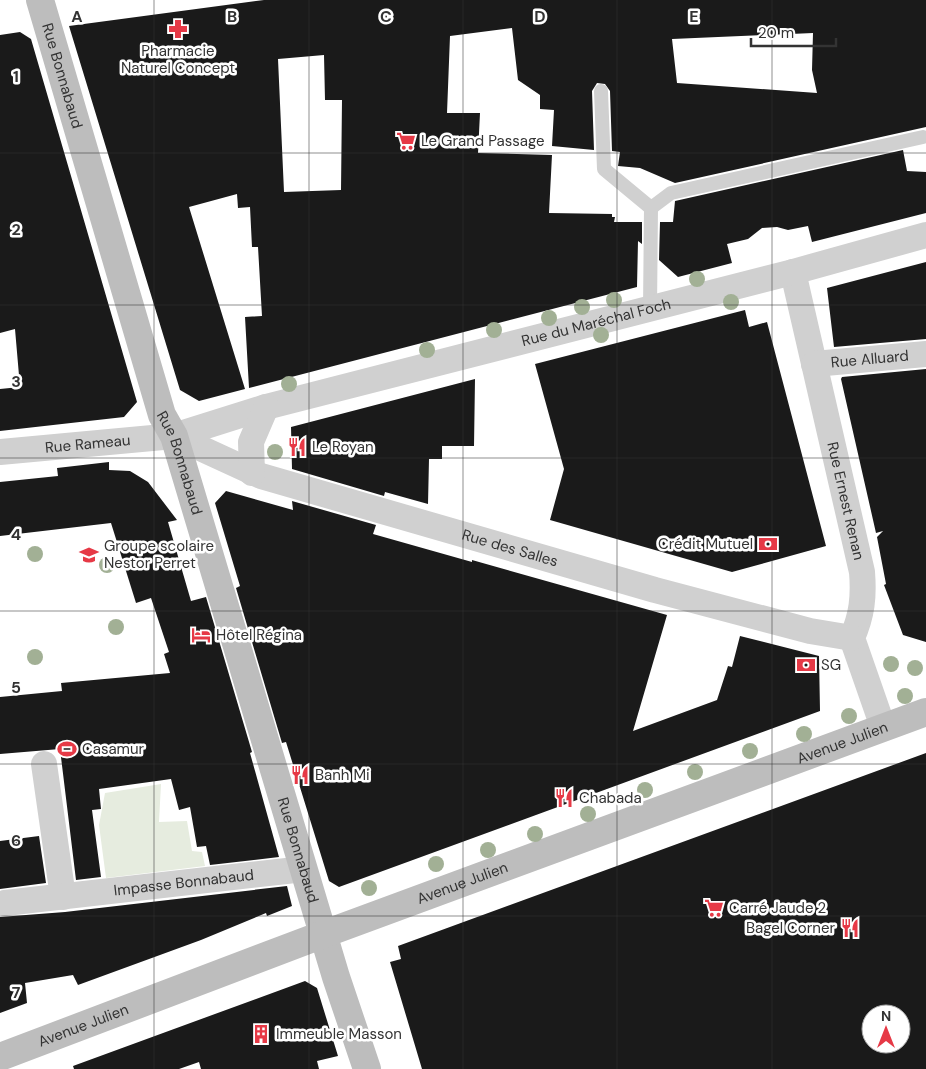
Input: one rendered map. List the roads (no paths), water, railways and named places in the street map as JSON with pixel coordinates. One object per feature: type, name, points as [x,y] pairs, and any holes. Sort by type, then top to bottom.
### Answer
[{"type":"main road","name":"Rue Bonnabaud","points":[[40,0],[162,415],[174,436],[304,869],[367,1069]]},
{"type":"main road","name":"Avenue Julien","points":[[0,1058],[324,934],[926,712]]},
{"type":"street","name":"Rue du Maréchal Foch","points":[[174,436],[266,407],[793,272],[926,235]]},
{"type":"street","name":"Rue Ernest Renan","points":[[793,272],[862,572],[864,601],[861,617],[852,638]]},
{"type":"street","name":"Rue Alluard","points":[[814,364],[926,354]]},
{"type":"street","points":[[252,473],[251,442],[266,407]]},
{"type":"street","name":"Rue Rameau","points":[[0,452],[174,436]]},
{"type":"street","name":"Rue des Salles","points":[[174,436],[252,473],[655,590],[810,631],[852,638]]},
{"type":"street","points":[[852,638],[884,727]]},
{"type":"street","points":[[44,764],[63,897]]},
{"type":"street","name":"Impasse Bonnabaud","points":[[5,903],[304,869]]},
{"type":"street","points":[[0,1058],[4,1069]]},
{"type":"lane","points":[[600,91],[604,169],[651,208]]},
{"type":"lane","points":[[651,208],[671,193],[923,137]]},
{"type":"lane","points":[[650,309],[651,208]]},
{"type":"place","name":"Pharmacie Naturel Concept","points":[[178,29]]},
{"type":"place","name":"Le Grand Passage","points":[[406,141]]},
{"type":"place","name":"Le Royan","points":[[297,447]]},
{"type":"place","name":"Crédit Mutuel","points":[[768,544]]},
{"type":"place","name":"Groupe scolaire Nestor Perret","points":[[89,555]]},
{"type":"place","name":"Hôtel Régina","points":[[201,635]]},
{"type":"place","name":"SG","points":[[806,665]]},
{"type":"place","name":"Casamur","points":[[67,749]]},
{"type":"place","name":"Banh Mi","points":[[300,775]]},
{"type":"place","name":"Chabada","points":[[564,798]]},
{"type":"place","name":"Carré Jaude 2","points":[[714,908]]},
{"type":"place","name":"Bagel Corner","points":[[850,928]]},
{"type":"place","name":"Immeuble Masson","points":[[261,1034]]}]
